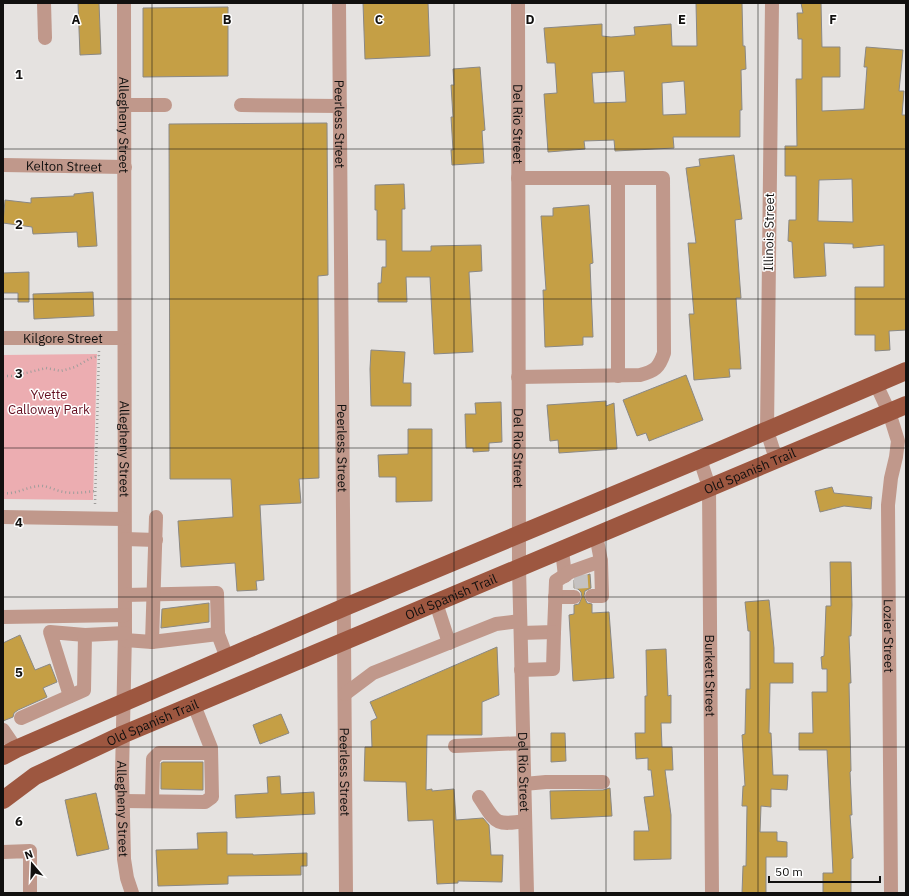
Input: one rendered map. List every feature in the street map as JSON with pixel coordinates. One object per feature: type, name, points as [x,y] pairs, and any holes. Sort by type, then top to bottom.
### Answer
[{"type":"main road","points":[[6,753],[345,607],[700,460],[906,372]]},
{"type":"main road","name":"Old Spanish Trail","points":[[3,800],[34,776],[124,734],[906,405]]},
{"type":"main road","points":[[3,789],[34,776]]},
{"type":"street","points":[[44,3],[45,38]]},
{"type":"street","name":"Allegheny Street","points":[[124,3],[125,702],[122,774],[124,859],[127,878],[132,893]]},
{"type":"street","name":"Peerless Street","points":[[339,3],[345,607],[346,893]]},
{"type":"street","name":"Del Rio Street","points":[[518,3],[519,568],[527,893]]},
{"type":"street","name":"Illinois Street","points":[[772,3],[767,431],[776,459]]},
{"type":"street","points":[[125,105],[165,105]]},
{"type":"street","points":[[241,105],[340,106]]},
{"type":"street","name":"Kelton Street","points":[[3,165],[125,167]]},
{"type":"street","points":[[518,178],[663,178],[664,353],[657,368],[640,375],[518,377]]},
{"type":"street","points":[[618,178],[618,376]]},
{"type":"street","name":"Kilgore Street","points":[[3,338],[124,338]]},
{"type":"street","name":"Lozier Street","points":[[876,384],[902,441],[891,478],[888,505],[891,893]]},
{"type":"street","name":"Burkett Street","points":[[700,460],[709,487],[712,893]]},
{"type":"street","points":[[3,517],[124,519]]},
{"type":"street","points":[[152,642],[156,517]]},
{"type":"street","points":[[592,596],[602,596],[596,581],[601,561],[596,535]]},
{"type":"street","points":[[124,539],[156,540]]},
{"type":"street","points":[[521,670],[553,669],[554,632],[562,585],[562,550]]},
{"type":"street","points":[[562,585],[570,572],[601,561]]},
{"type":"street","points":[[562,585],[574,597]]},
{"type":"street","points":[[125,595],[218,593],[218,634],[227,658]]},
{"type":"street","points":[[436,603],[449,643]]},
{"type":"street","points":[[3,617],[125,615]]},
{"type":"street","points":[[345,694],[373,673],[496,624],[554,632]]},
{"type":"street","points":[[70,696],[50,632],[125,637],[152,642],[218,634]]},
{"type":"street","points":[[21,718],[84,690],[85,634]]},
{"type":"street","points":[[123,801],[205,802],[212,797],[211,748],[194,705]]},
{"type":"street","points":[[3,730],[6,753]]},
{"type":"street","points":[[455,746],[523,743]]},
{"type":"street","points":[[152,801],[153,759],[159,753],[211,753]]},
{"type":"street","points":[[524,784],[546,782],[603,782]]},
{"type":"street","points":[[479,796],[494,820],[507,824],[525,821]]},
{"type":"street","points":[[3,852],[30,851],[30,893]]},
{"type":"path","points":[[95,519],[99,338]]},
{"type":"path","points":[[3,376],[14,376],[46,368],[61,371],[75,367],[91,358],[99,356]]},
{"type":"path","points":[[3,493],[16,492],[33,486],[43,486],[63,492],[73,493],[96,491]]},
{"type":"green space","name":"Yvette Calloway Park","points":[[97,354],[93,500],[3,499],[3,355]]},
{"type":"building","points":[[78,3],[99,3],[101,54],[80,55]]},
{"type":"building","points":[[363,3],[428,3],[430,56],[365,59]]},
{"type":"building","points":[[696,3],[742,3],[743,46],[745,46],[746,69],[741,70],[742,110],[740,110],[740,137],[673,137],[674,148],[615,151],[614,140],[584,141],[585,149],[548,152],[544,94],[557,93],[555,63],[547,63],[544,28],[602,24],[602,36],[611,37],[635,35],[634,27],[671,24],[672,46],[697,46]],"holes":[[[624,71],[626,102],[594,103],[592,73]],[[684,81],[686,114],[663,115],[662,83]]]},
{"type":"building","points":[[801,3],[821,3],[822,47],[840,47],[840,77],[822,77],[822,111],[864,109],[867,67],[864,67],[866,47],[903,50],[899,91],[904,91],[902,115],[906,115],[906,330],[889,331],[890,350],[875,351],[875,335],[855,335],[855,287],[884,287],[884,245],[853,248],[853,244],[824,243],[826,276],[794,278],[792,242],[788,241],[789,220],[796,220],[796,176],[785,176],[785,146],[797,146],[796,79],[802,79],[802,39],[798,39],[797,13],[803,13]],"holes":[[[852,179],[853,222],[818,221],[819,180]]]},
{"type":"building","points":[[228,7],[228,76],[143,77],[143,8]]},
{"type":"building","points":[[480,67],[485,130],[482,131],[484,163],[452,165],[451,150],[453,150],[451,117],[453,117],[451,85],[454,85],[453,69]]},
{"type":"building","points":[[327,123],[328,275],[318,276],[319,478],[299,479],[301,503],[260,505],[264,580],[256,581],[257,590],[237,591],[235,563],[181,567],[178,521],[233,517],[231,479],[170,479],[169,124]]},
{"type":"building","points":[[734,155],[742,219],[735,220],[741,298],[736,298],[741,369],[729,369],[730,377],[694,380],[689,314],[694,314],[688,243],[696,243],[686,168],[700,166],[699,159]]},
{"type":"building","points":[[404,184],[405,209],[402,209],[402,251],[431,251],[431,246],[481,245],[482,271],[469,272],[473,352],[434,354],[430,277],[406,277],[407,302],[378,302],[378,283],[381,283],[382,267],[386,267],[386,240],[377,240],[375,185]]},
{"type":"building","points":[[93,192],[97,246],[78,247],[77,232],[33,234],[32,227],[3,223],[5,200],[31,203],[31,198],[74,196],[74,194]]},
{"type":"building","points":[[589,205],[593,263],[590,264],[593,337],[583,337],[583,345],[545,347],[543,290],[546,290],[541,216],[553,216],[553,208]]},
{"type":"building","points":[[29,272],[29,302],[18,302],[18,293],[3,293],[3,273]]},
{"type":"building","points":[[93,292],[94,316],[34,319],[33,294]]},
{"type":"building","points":[[371,350],[405,352],[403,383],[411,383],[411,406],[371,406]]},
{"type":"building","points":[[686,375],[703,420],[649,441],[646,433],[637,436],[623,400]]},
{"type":"building","points":[[606,401],[606,406],[614,403],[617,449],[559,453],[558,440],[550,441],[547,405]]},
{"type":"building","points":[[501,402],[502,442],[489,443],[489,451],[473,452],[473,448],[466,448],[465,414],[476,414],[475,403]]},
{"type":"building","points":[[408,429],[432,429],[432,501],[396,502],[396,477],[379,477],[378,455],[408,454]]},
{"type":"building","points":[[832,487],[834,493],[872,497],[871,509],[844,506],[820,512],[815,491]]},
{"type":"building","points":[[830,562],[851,562],[852,605],[851,636],[849,636],[851,683],[849,683],[852,815],[850,815],[853,858],[851,859],[851,893],[823,893],[823,873],[833,873],[827,750],[799,750],[799,733],[813,733],[812,692],[827,692],[827,669],[822,669],[821,657],[824,656],[826,606],[831,606]]},
{"type":"building","points":[[590,574],[591,588],[585,591],[584,596],[587,603],[592,604],[592,613],[609,612],[614,678],[573,681],[569,615],[574,614],[574,605],[579,604],[582,597],[581,592],[574,588],[574,580]]},
{"type":"building","points":[[769,600],[774,663],[793,663],[793,683],[770,683],[769,733],[771,733],[773,775],[788,775],[787,790],[771,789],[771,807],[761,806],[760,832],[777,832],[777,841],[787,842],[787,857],[766,857],[766,893],[742,893],[743,866],[746,866],[747,806],[742,806],[743,786],[745,786],[742,735],[745,734],[746,689],[750,689],[750,631],[748,631],[745,602]]},
{"type":"building","points":[[209,603],[209,622],[161,628],[162,609]]},
{"type":"building","points":[[20,635],[35,670],[50,664],[57,682],[43,688],[47,697],[18,710],[14,713],[13,717],[3,721],[3,643]]},
{"type":"building","points":[[497,647],[499,695],[482,702],[482,735],[427,735],[426,790],[432,789],[432,791],[454,789],[456,820],[483,818],[489,825],[491,855],[503,855],[502,882],[458,881],[458,883],[437,884],[433,820],[408,821],[406,782],[364,781],[365,747],[372,747],[371,721],[377,718],[370,702]]},
{"type":"building","points":[[666,649],[668,696],[671,695],[671,723],[661,723],[662,747],[672,747],[673,770],[665,770],[671,815],[671,859],[634,860],[634,831],[649,831],[644,797],[654,796],[651,770],[648,770],[648,758],[636,759],[635,733],[645,733],[645,696],[647,696],[646,650]]},
{"type":"building","points":[[281,714],[289,733],[260,744],[253,725]]},
{"type":"building","points":[[551,733],[565,733],[566,761],[551,762]]},
{"type":"building","points":[[203,762],[203,790],[161,789],[161,763]]},
{"type":"building","points":[[280,776],[281,794],[314,792],[315,814],[236,818],[235,795],[268,793],[267,777]]},
{"type":"building","points":[[610,788],[612,816],[551,819],[550,791],[603,790]]},
{"type":"building","points":[[96,793],[109,849],[77,856],[65,800]]},
{"type":"building","points":[[227,832],[227,854],[253,855],[307,853],[307,866],[301,866],[301,875],[228,876],[228,884],[158,886],[156,850],[198,849],[197,833]]},
{"type":"tunnel","points":[[574,582],[590,581]]}]
